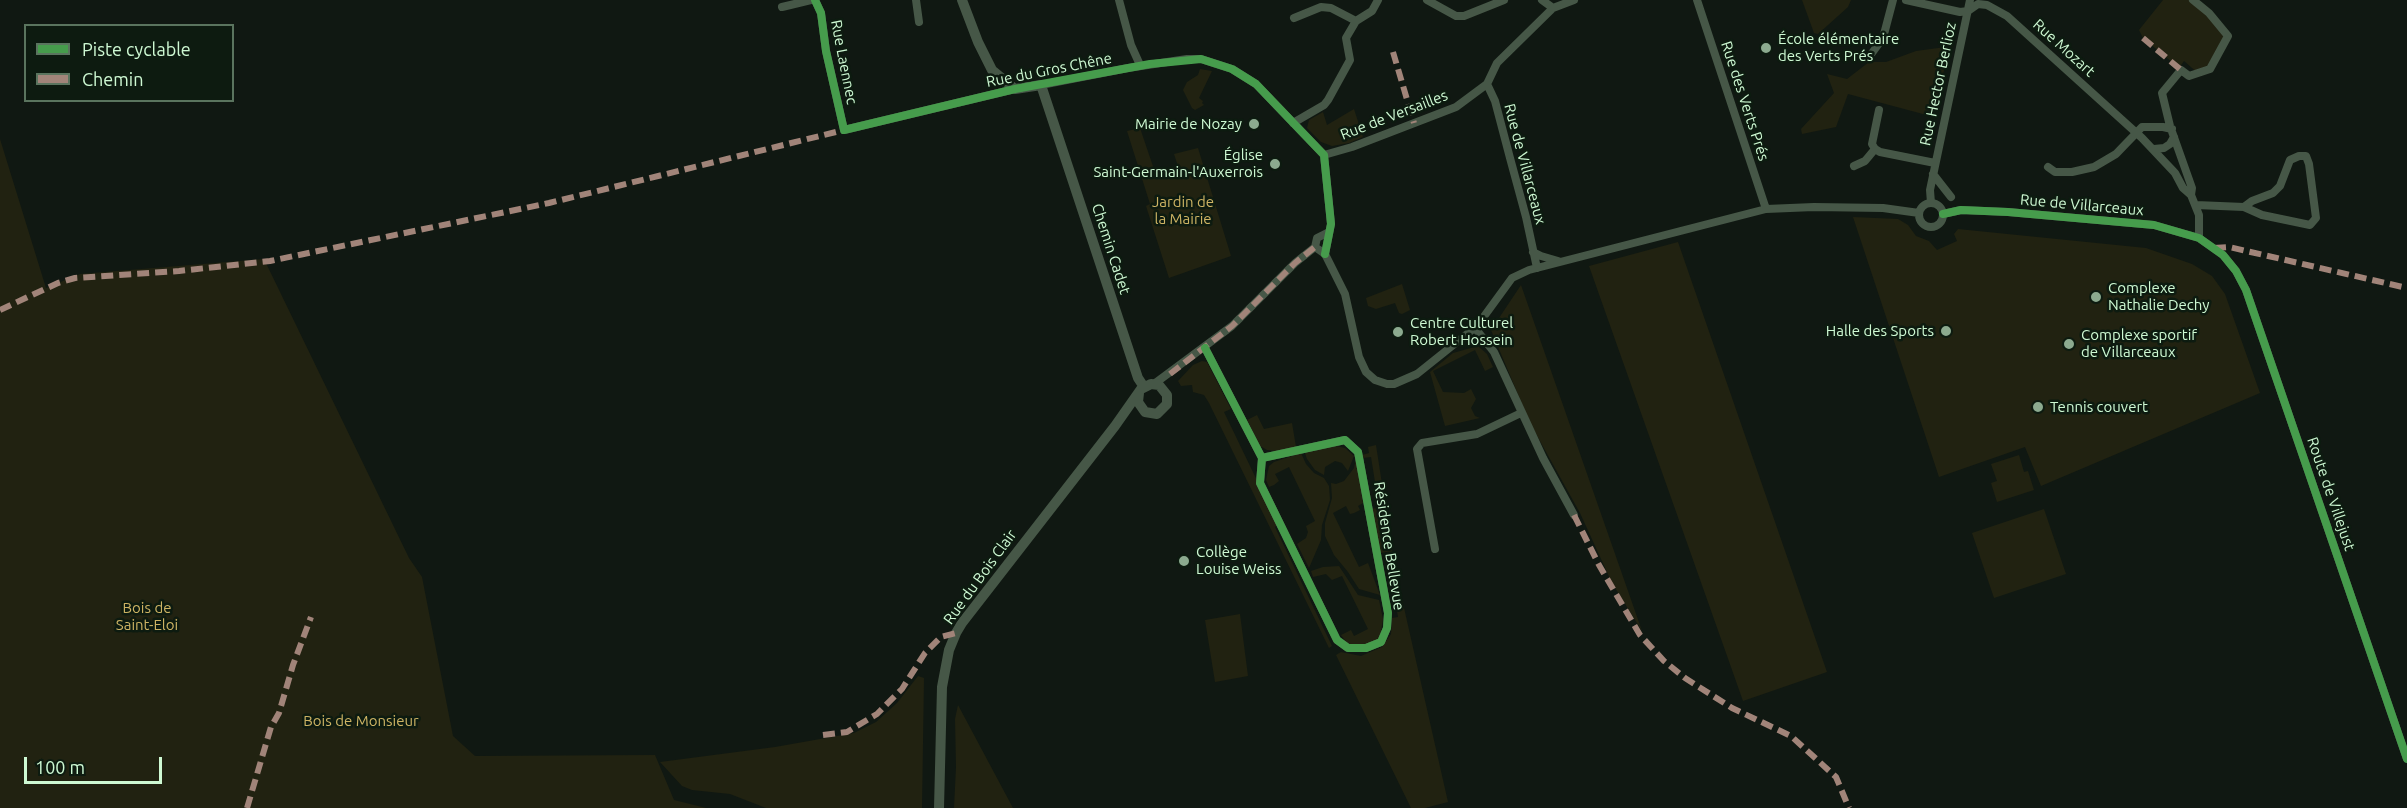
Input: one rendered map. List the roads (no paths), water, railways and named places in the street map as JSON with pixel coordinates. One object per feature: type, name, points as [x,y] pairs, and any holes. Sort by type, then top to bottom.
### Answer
[{"type":"street","name":"Rue Laennec","points":[[782,8],[813,0],[821,13],[826,51],[844,130]]},
{"type":"street","points":[[916,0],[920,22]]},
{"type":"street","points":[[962,0],[978,42],[992,70],[1015,89]]},
{"type":"street","points":[[1119,0],[1133,51],[1140,66]]},
{"type":"street","points":[[1325,254],[1329,232],[1330,201],[1324,155],[1293,123],[1324,105],[1328,100],[1350,60],[1346,38],[1356,21],[1372,11],[1378,0]]},
{"type":"street","points":[[1427,0],[1456,16],[1464,16],[1504,0]]},
{"type":"street","points":[[1542,0],[1553,8]]},
{"type":"street","name":"Rue de Versailles","points":[[1324,155],[1450,110],[1487,84],[1497,63],[1553,8],[1574,0]]},
{"type":"street","name":"Rue des Verts Prés","points":[[1697,0],[1766,210]]},
{"type":"street","points":[[1872,53],[1883,38],[1893,0]]},
{"type":"street","name":"Rue Mozart","points":[[1906,0],[1960,12],[1968,11],[1978,4],[1987,5],[2007,16],[2150,146],[2175,173],[2183,188],[2192,195]]},
{"type":"street","name":"Rue Hector Berlioz","points":[[1931,203],[1930,190],[1935,163],[1970,0]]},
{"type":"street","name":"Rue Mozart","points":[[2193,0],[2209,13],[2228,36],[2206,71],[2188,76],[2181,70],[2162,93],[2170,131],[2192,188],[2199,215],[2199,238]]},
{"type":"street","points":[[1294,18],[1321,7],[1331,8],[1356,21]]},
{"type":"street","name":"Rue du Gros Chêne","points":[[844,130],[1015,89],[1140,66],[1201,59],[1232,69],[1256,84],[1293,123]]},
{"type":"street","name":"Rue de Villarceaux","points":[[1487,84],[1495,100],[1537,268]]},
{"type":"street","name":"Chemin Cadet","points":[[1041,85],[1138,378],[1146,388]]},
{"type":"street","points":[[1880,110],[1872,144],[1875,149],[1935,163]]},
{"type":"street","points":[[2048,167],[2055,172],[2072,172],[2094,167],[2116,154],[2142,127],[2170,131]]},
{"type":"street","points":[[2170,131],[2170,144],[2164,148],[2150,146],[2146,136],[2148,132],[2170,131]]},
{"type":"street","points":[[1854,166],[1865,161],[1875,149]]},
{"type":"street","points":[[2196,205],[2244,207],[2262,215],[2310,225],[2316,218],[2306,156],[2290,160],[2280,186],[2273,193],[2252,201],[2244,207]]},
{"type":"street","points":[[1933,174],[1951,197]]},
{"type":"street","points":[[1931,203],[1941,207],[1943,214],[1939,224],[1929,228],[1919,221],[1919,213],[1924,205],[1931,203]]},
{"type":"street","points":[[1315,247],[1325,254],[1344,294],[1359,357],[1366,372],[1376,380],[1387,384],[1403,381],[1417,374],[1475,328],[1512,278],[1537,268],[1766,210],[1883,207],[1919,213]]},
{"type":"street","name":"Rue de Villarceaux","points":[[1943,214],[1961,210],[2154,225],[2199,238],[2213,248]]},
{"type":"street","name":"Rue du Bois Clair","points":[[939,808],[942,687],[949,650],[956,633],[979,600],[1146,388],[1170,374],[1232,326],[1295,263],[1315,247],[1317,238],[1329,232]]},
{"type":"street","name":"Route de Villejust","points":[[2213,248],[2236,272],[2246,290],[2407,759]]},
{"type":"street","points":[[1533,252],[1559,261]]},
{"type":"street","points":[[1475,328],[1494,352],[1543,458],[1574,515]]},
{"type":"street","name":"Résidence Bellevue","points":[[1205,348],[1262,458],[1260,483],[1337,640],[1348,648],[1366,648],[1381,642],[1387,628],[1388,613],[1358,452],[1345,440],[1262,458]]},
{"type":"street","points":[[1165,390],[1146,388],[1138,402],[1142,410],[1153,414],[1161,412],[1168,400],[1165,390],[1170,374]]},
{"type":"street","name":"Rue du Bois Clair","points":[[1115,426],[1128,416],[1142,410]]},
{"type":"street","points":[[1435,549],[1416,451],[1418,446],[1422,443],[1478,434],[1521,413]]},
{"type":"place","name":"École élémentaire des Verts Prés","points":[[1766,48]]},
{"type":"place","name":"Mairie de Nozay","points":[[1254,124]]},
{"type":"place","name":"Église Saint-Germain-l'Auxerrois","points":[[1275,164]]},
{"type":"place","name":"Complexe Nathalie Dechy","points":[[2096,297]]},
{"type":"place","name":"Halle des Sports","points":[[1946,331]]},
{"type":"place","name":"Centre Culturel Robert Hossein","points":[[1398,332]]},
{"type":"place","name":"Complexe sportif de Villarceaux","points":[[2069,344]]},
{"type":"place","name":"Tennis couvert","points":[[2038,407]]},
{"type":"place","name":"Collège Louise Weiss","points":[[1184,561]]},
{"type":"park label","name":"Jardin de la Mairie","points":[[1183,210]]},
{"type":"park label","name":"Bois de Saint-Eloi","points":[[147,616]]},
{"type":"park label","name":"Bois de Monsieur","points":[[361,721]]}]
